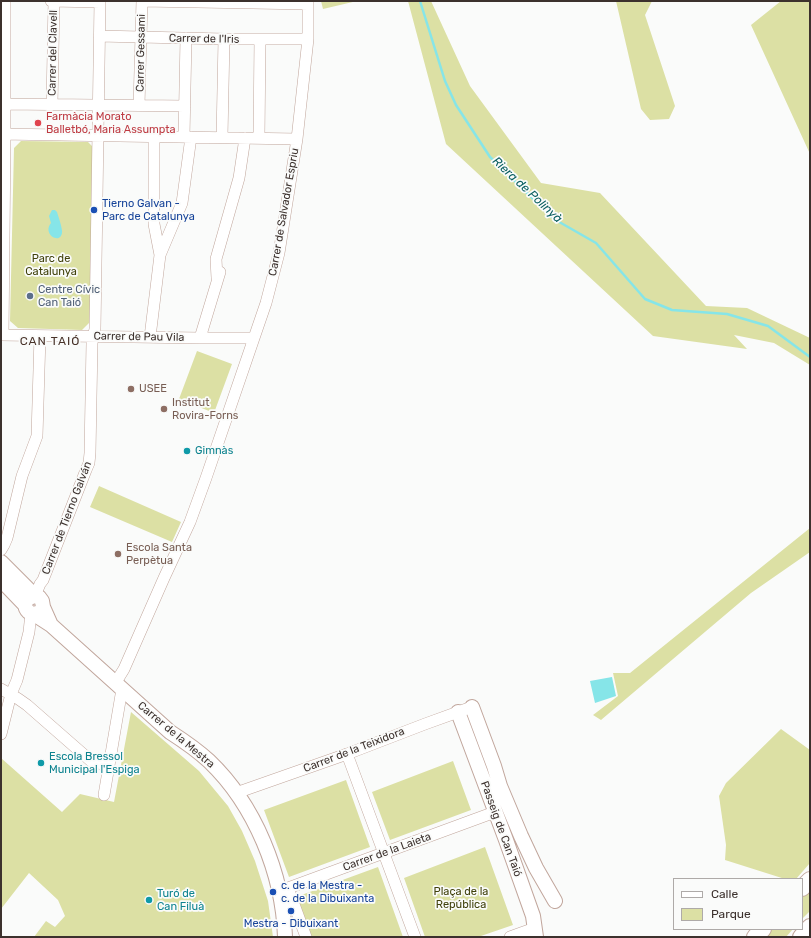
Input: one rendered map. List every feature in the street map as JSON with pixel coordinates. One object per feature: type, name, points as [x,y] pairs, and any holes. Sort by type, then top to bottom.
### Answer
[{"type":"highway","points":[[801,937],[810,927]]},
{"type":"main road","points":[[1,562],[34,598]]},
{"type":"main road","points":[[1,580],[34,598]]},
{"type":"main road","name":"Carrer de la Mestra","points":[[34,598],[51,625],[170,732],[187,742],[210,762],[226,779],[262,837],[284,890],[285,937]]},
{"type":"main road","name":"Passeig de Can Taió","points":[[460,717],[469,729],[506,826],[529,872],[552,903],[500,786],[472,707]]},
{"type":"main road","name":"Passeig de Can Taió","points":[[460,717],[532,916],[535,932]]},
{"type":"street","points":[[2,335],[5,1]]},
{"type":"street","points":[[53,1],[100,2],[98,136]]},
{"type":"street","name":"Carrer del Clavell","points":[[52,104],[53,1]]},
{"type":"street","points":[[142,1],[308,2]]},
{"type":"street","name":"Carrer Gessami","points":[[139,105],[142,1]]},
{"type":"street","name":"Carrer de Salvador Espriu","points":[[104,795],[119,686],[124,669],[190,522],[266,303],[279,253],[297,139],[308,39],[308,2]]},
{"type":"street","name":"Carrer de l'Iris","points":[[99,36],[260,40],[308,39]]},
{"type":"street","points":[[150,337],[160,254],[182,203],[188,137],[185,106],[186,38]]},
{"type":"street","points":[[222,138],[224,39]]},
{"type":"street","points":[[259,138],[260,40]]},
{"type":"street","points":[[5,104],[185,106]]},
{"type":"street","points":[[3,134],[297,139]]},
{"type":"street","name":"Carrer de Tierno Galván","points":[[1,734],[6,692],[17,680],[29,632],[34,598],[89,463],[92,343],[95,329],[98,136]]},
{"type":"street","points":[[154,137],[154,224],[160,254]]},
{"type":"street","points":[[200,338],[229,237],[229,215],[239,178],[245,138]]},
{"type":"street","name":"Carrer de Pau Vila","points":[[2,335],[254,338]]},
{"type":"street","points":[[1,550],[7,538],[22,476],[37,436],[40,336]]},
{"type":"street","points":[[1,571],[34,598]]},
{"type":"street","points":[[6,692],[21,700],[34,710],[91,761],[109,766]]},
{"type":"street","name":"Carrer de la Teixidora","points":[[236,793],[347,754],[425,724],[460,717],[472,707]]},
{"type":"street","points":[[347,754],[414,937]]},
{"type":"street","name":"Carrer de la Laieta","points":[[284,890],[495,812]]},
{"type":"street","points":[[284,890],[306,937]]},
{"type":"street","points":[[510,937],[535,932]]},
{"type":"green space","points":[[321,1],[357,1],[323,9]]},
{"type":"green space","points":[[408,1],[431,1],[470,86],[541,183],[600,193],[706,306],[747,308],[810,338],[810,365],[774,343],[734,335],[747,349],[653,336],[446,144]]},
{"type":"green space","points":[[616,1],[652,1],[645,15],[675,106],[669,119],[650,120],[641,109]]},
{"type":"green space","points":[[781,1],[810,1],[810,154],[751,25]]},
{"type":"green space","name":"Parc de Catalunya","points":[[21,141],[88,142],[94,148],[90,322],[82,330],[18,328],[10,321],[14,148]]},
{"type":"green space","points":[[197,351],[232,364],[214,413],[179,399]]},
{"type":"green space","points":[[99,486],[181,522],[172,542],[90,507]]},
{"type":"green space","points":[[810,528],[810,552],[751,593],[601,720],[593,715],[618,696],[613,673],[630,673]]},
{"type":"green space","points":[[131,712],[199,771],[228,806],[242,831],[255,861],[268,901],[273,937],[34,937],[46,921],[55,927],[65,916],[58,900],[29,873],[1,909],[1,758],[62,812],[80,794],[114,802]]},
{"type":"green space","points":[[781,729],[810,750],[810,863],[797,878],[782,878],[725,860],[726,845],[719,796],[726,783]]},
{"type":"green space","points":[[453,761],[471,810],[390,840],[372,792]]},
{"type":"green space","points":[[346,780],[370,847],[289,877],[264,810]]},
{"type":"green space","name":"Plaça de la República","points":[[485,847],[513,925],[478,937],[425,937],[404,878]]},
{"type":"green space","points":[[378,867],[403,937],[311,937],[296,897]]},
{"type":"green space","points":[[810,886],[810,911],[803,918],[803,894]]},
{"type":"green space","points":[[769,930],[792,930],[786,937],[762,937]]},
{"type":"water","points":[[52,210],[57,212],[61,226],[62,233],[58,238],[52,237],[49,231],[51,223],[49,216]]},
{"type":"water","points":[[612,677],[616,696],[595,703],[590,681]]},
{"type":"waterway","name":"Riera de Polinyà","points":[[420,1],[445,81],[456,105],[490,157],[554,219],[596,243],[645,299],[672,310],[727,314],[768,326],[810,357]]},
{"type":"place","name":"Farmàcia Morato Balletbó, Maria Assumpta","points":[[38,123]]},
{"type":"place","name":"Tierno Galvan - Parc de Catalunya","points":[[94,210]]},
{"type":"place","name":"Centre Cívic Can Taió","points":[[30,296]]},
{"type":"place","name":"USEE","points":[[131,389]]},
{"type":"place","name":"Institut Rovira-Forns","points":[[164,409]]},
{"type":"place","name":"Gimnàs","points":[[187,451]]},
{"type":"place","name":"Escola Santa Perpètua","points":[[118,554]]},
{"type":"place","name":"Escola Bressol Municipal l'Espiga","points":[[41,763]]},
{"type":"place","name":"c. de la Mestra - c. de la Dibuixanta","points":[[273,892]]},
{"type":"place","name":"Turó de Can Filuà","points":[[149,900]]},
{"type":"place","name":"Mestra - Dibuixant","points":[[291,911]]},
{"type":"district","name":"CAN TAIÓ","points":[[50,342]]}]
